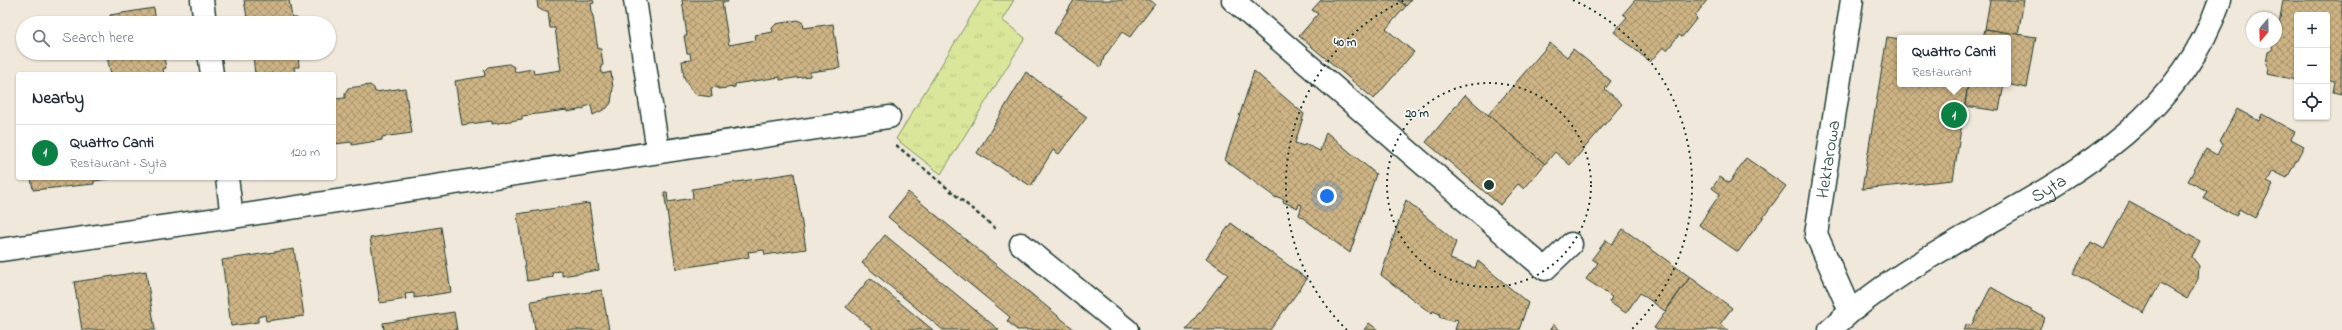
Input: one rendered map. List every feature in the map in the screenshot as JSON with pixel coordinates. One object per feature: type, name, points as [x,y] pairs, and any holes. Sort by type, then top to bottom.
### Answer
[{"type":"street","points":[[202,0],[204,16]]},
{"type":"street","points":[[635,0],[658,151]]},
{"type":"street","points":[[1232,0],[1545,269],[1570,244]]},
{"type":"street","name":"Hektarowa","points":[[1850,311],[1816,234],[1852,0]]},
{"type":"street","name":"Syta","points":[[1830,330],[1850,311],[1892,281],[2031,199],[2112,145],[2140,121],[2181,76],[2207,36],[2220,0]]},
{"type":"street","points":[[210,60],[212,72]]},
{"type":"street","points":[[0,250],[232,217],[881,118]]},
{"type":"street","points":[[227,180],[232,217]]},
{"type":"street","points":[[1021,244],[1127,330]]},
{"type":"path","points":[[881,118],[897,146],[1008,239],[1021,244]]},
{"type":"green space","points":[[981,0],[1014,0],[1002,20],[1025,38],[941,174],[896,139]]},
{"type":"building","points":[[244,0],[289,0],[292,16],[247,16]]},
{"type":"building","points":[[537,0],[593,0],[594,3],[591,4],[598,49],[601,49],[603,65],[601,66],[602,74],[611,72],[613,88],[611,103],[607,108],[593,115],[591,105],[584,107],[584,109],[522,116],[522,119],[492,124],[492,121],[462,125],[455,81],[485,76],[484,71],[488,67],[509,64],[514,67],[515,72],[533,69],[534,74],[561,70],[555,28],[550,28],[548,11],[543,11],[538,8]]},
{"type":"building","points":[[682,0],[727,0],[728,2],[722,2],[729,45],[756,40],[755,35],[773,32],[772,28],[776,24],[798,20],[803,23],[804,28],[833,24],[840,68],[810,72],[810,76],[780,80],[780,77],[735,84],[735,87],[718,89],[718,87],[711,88],[712,97],[697,95],[691,90],[684,77],[682,61],[691,60],[690,53],[687,53],[684,36],[687,36]]},
{"type":"building","points":[[1074,0],[1150,0],[1155,4],[1130,37],[1122,32],[1104,57],[1101,67],[1054,33]]},
{"type":"building","points":[[1321,0],[1398,0],[1406,6],[1386,29],[1414,52],[1374,99],[1299,36],[1318,14],[1312,10]]},
{"type":"building","points":[[1398,0],[1411,0],[1406,6]]},
{"type":"building","points":[[1635,0],[1707,0],[1695,16],[1697,18],[1682,37],[1679,35],[1667,50],[1663,47],[1650,62],[1614,32],[1627,17],[1623,14]]},
{"type":"building","points":[[1990,0],[2024,0],[2018,35],[1985,29]]},
{"type":"building","points":[[2283,0],[2342,0],[2341,94],[2333,92],[2335,81],[2330,80],[2330,12],[2294,12],[2294,79],[2267,74],[2268,68],[2266,64],[2268,52],[2272,50],[2272,48],[2282,48],[2281,12]]},
{"type":"building","points":[[154,8],[155,16],[110,16]]},
{"type":"building","points":[[1985,29],[2036,37],[2027,88],[2011,85],[2011,35],[1984,35]]},
{"type":"building","points":[[1887,37],[1897,39],[1897,87],[1968,87],[1953,180],[1862,189]]},
{"type":"building","points":[[1550,43],[1567,57],[1573,49],[1595,67],[1611,81],[1605,89],[1622,104],[1570,165],[1555,152],[1545,164],[1488,115]]},
{"type":"building","points":[[108,60],[164,60],[166,68],[163,69],[164,72],[111,72]]},
{"type":"building","points":[[253,60],[298,60],[299,67],[294,67],[295,72],[255,72]]},
{"type":"building","points":[[1254,71],[1304,114],[1295,143],[1304,146],[1305,144],[1320,151],[1326,132],[1376,174],[1350,253],[1299,215],[1302,205],[1299,204],[1298,208],[1283,202],[1284,199],[1276,198],[1225,160]]},
{"type":"building","points":[[1026,72],[1087,117],[1059,154],[1053,150],[1031,186],[977,153]]},
{"type":"building","points":[[370,85],[374,88],[375,92],[405,88],[412,133],[382,137],[382,140],[352,145],[352,142],[336,144],[336,99],[345,98],[345,93],[348,88]]},
{"type":"building","points":[[1968,87],[2003,87],[1999,111],[1965,106]]},
{"type":"building","points":[[1465,95],[1545,164],[1524,189],[1518,184],[1500,205],[1426,142]]},
{"type":"building","points":[[2237,109],[2259,121],[2262,114],[2295,132],[2291,139],[2304,146],[2287,178],[2273,171],[2267,182],[2273,185],[2255,218],[2239,209],[2236,216],[2203,198],[2207,191],[2188,181],[2206,149],[2217,155],[2223,143],[2220,141]]},
{"type":"building","points":[[1746,158],[1786,186],[1738,252],[1699,225],[1720,194],[1712,188],[1720,177],[1729,183]]},
{"type":"building","points":[[794,173],[806,249],[765,255],[764,250],[748,252],[749,257],[676,269],[664,192],[667,192],[668,202],[693,198],[692,189]]},
{"type":"building","points":[[31,180],[101,180],[94,181],[94,184],[33,190]]},
{"type":"building","points":[[908,192],[1075,330],[1017,330],[1007,321],[1010,317],[888,217]]},
{"type":"building","points":[[1406,200],[1456,242],[1450,259],[1475,268],[1478,261],[1528,303],[1519,330],[1455,330],[1458,320],[1455,319],[1454,322],[1439,317],[1440,314],[1433,311],[1432,314],[1381,275]]},
{"type":"building","points":[[2129,202],[2200,241],[2192,257],[2199,266],[2198,279],[2187,299],[2160,283],[2144,313],[2073,273],[2091,242],[2104,249]]},
{"type":"building","points":[[589,203],[599,270],[562,276],[562,271],[552,272],[553,277],[527,281],[517,214]]},
{"type":"building","points":[[1231,223],[1307,279],[1270,330],[1186,330],[1228,274],[1206,258]]},
{"type":"building","points":[[441,227],[451,292],[414,298],[414,293],[405,294],[406,299],[380,303],[370,238]]},
{"type":"building","points":[[1623,229],[1690,277],[1665,311],[1640,293],[1626,313],[1609,302],[1612,297],[1586,279],[1598,263],[1592,259],[1606,240],[1612,244]]},
{"type":"building","points":[[885,235],[999,330],[943,330],[862,263]]},
{"type":"building","points":[[294,249],[304,316],[266,321],[265,315],[258,317],[258,322],[231,326],[222,260]]},
{"type":"building","points":[[146,271],[155,330],[82,330],[74,282]]},
{"type":"building","points":[[1690,277],[1732,308],[1720,324],[1728,330],[1657,330],[1654,328]]},
{"type":"building","points":[[870,278],[933,330],[874,330],[846,307]]},
{"type":"building","points":[[1991,287],[2045,318],[2039,330],[1963,330],[1967,324],[1971,326]]},
{"type":"building","points":[[602,290],[609,330],[535,330],[531,301]]},
{"type":"building","points":[[454,312],[457,330],[384,330],[383,323]]},
{"type":"building","points":[[1369,323],[1378,330],[1364,330]]},
{"type":"building","points":[[1553,324],[1560,330],[1551,330]]},
{"type":"place","name":"Quattro Canti","points":[[1954,115]]}]
